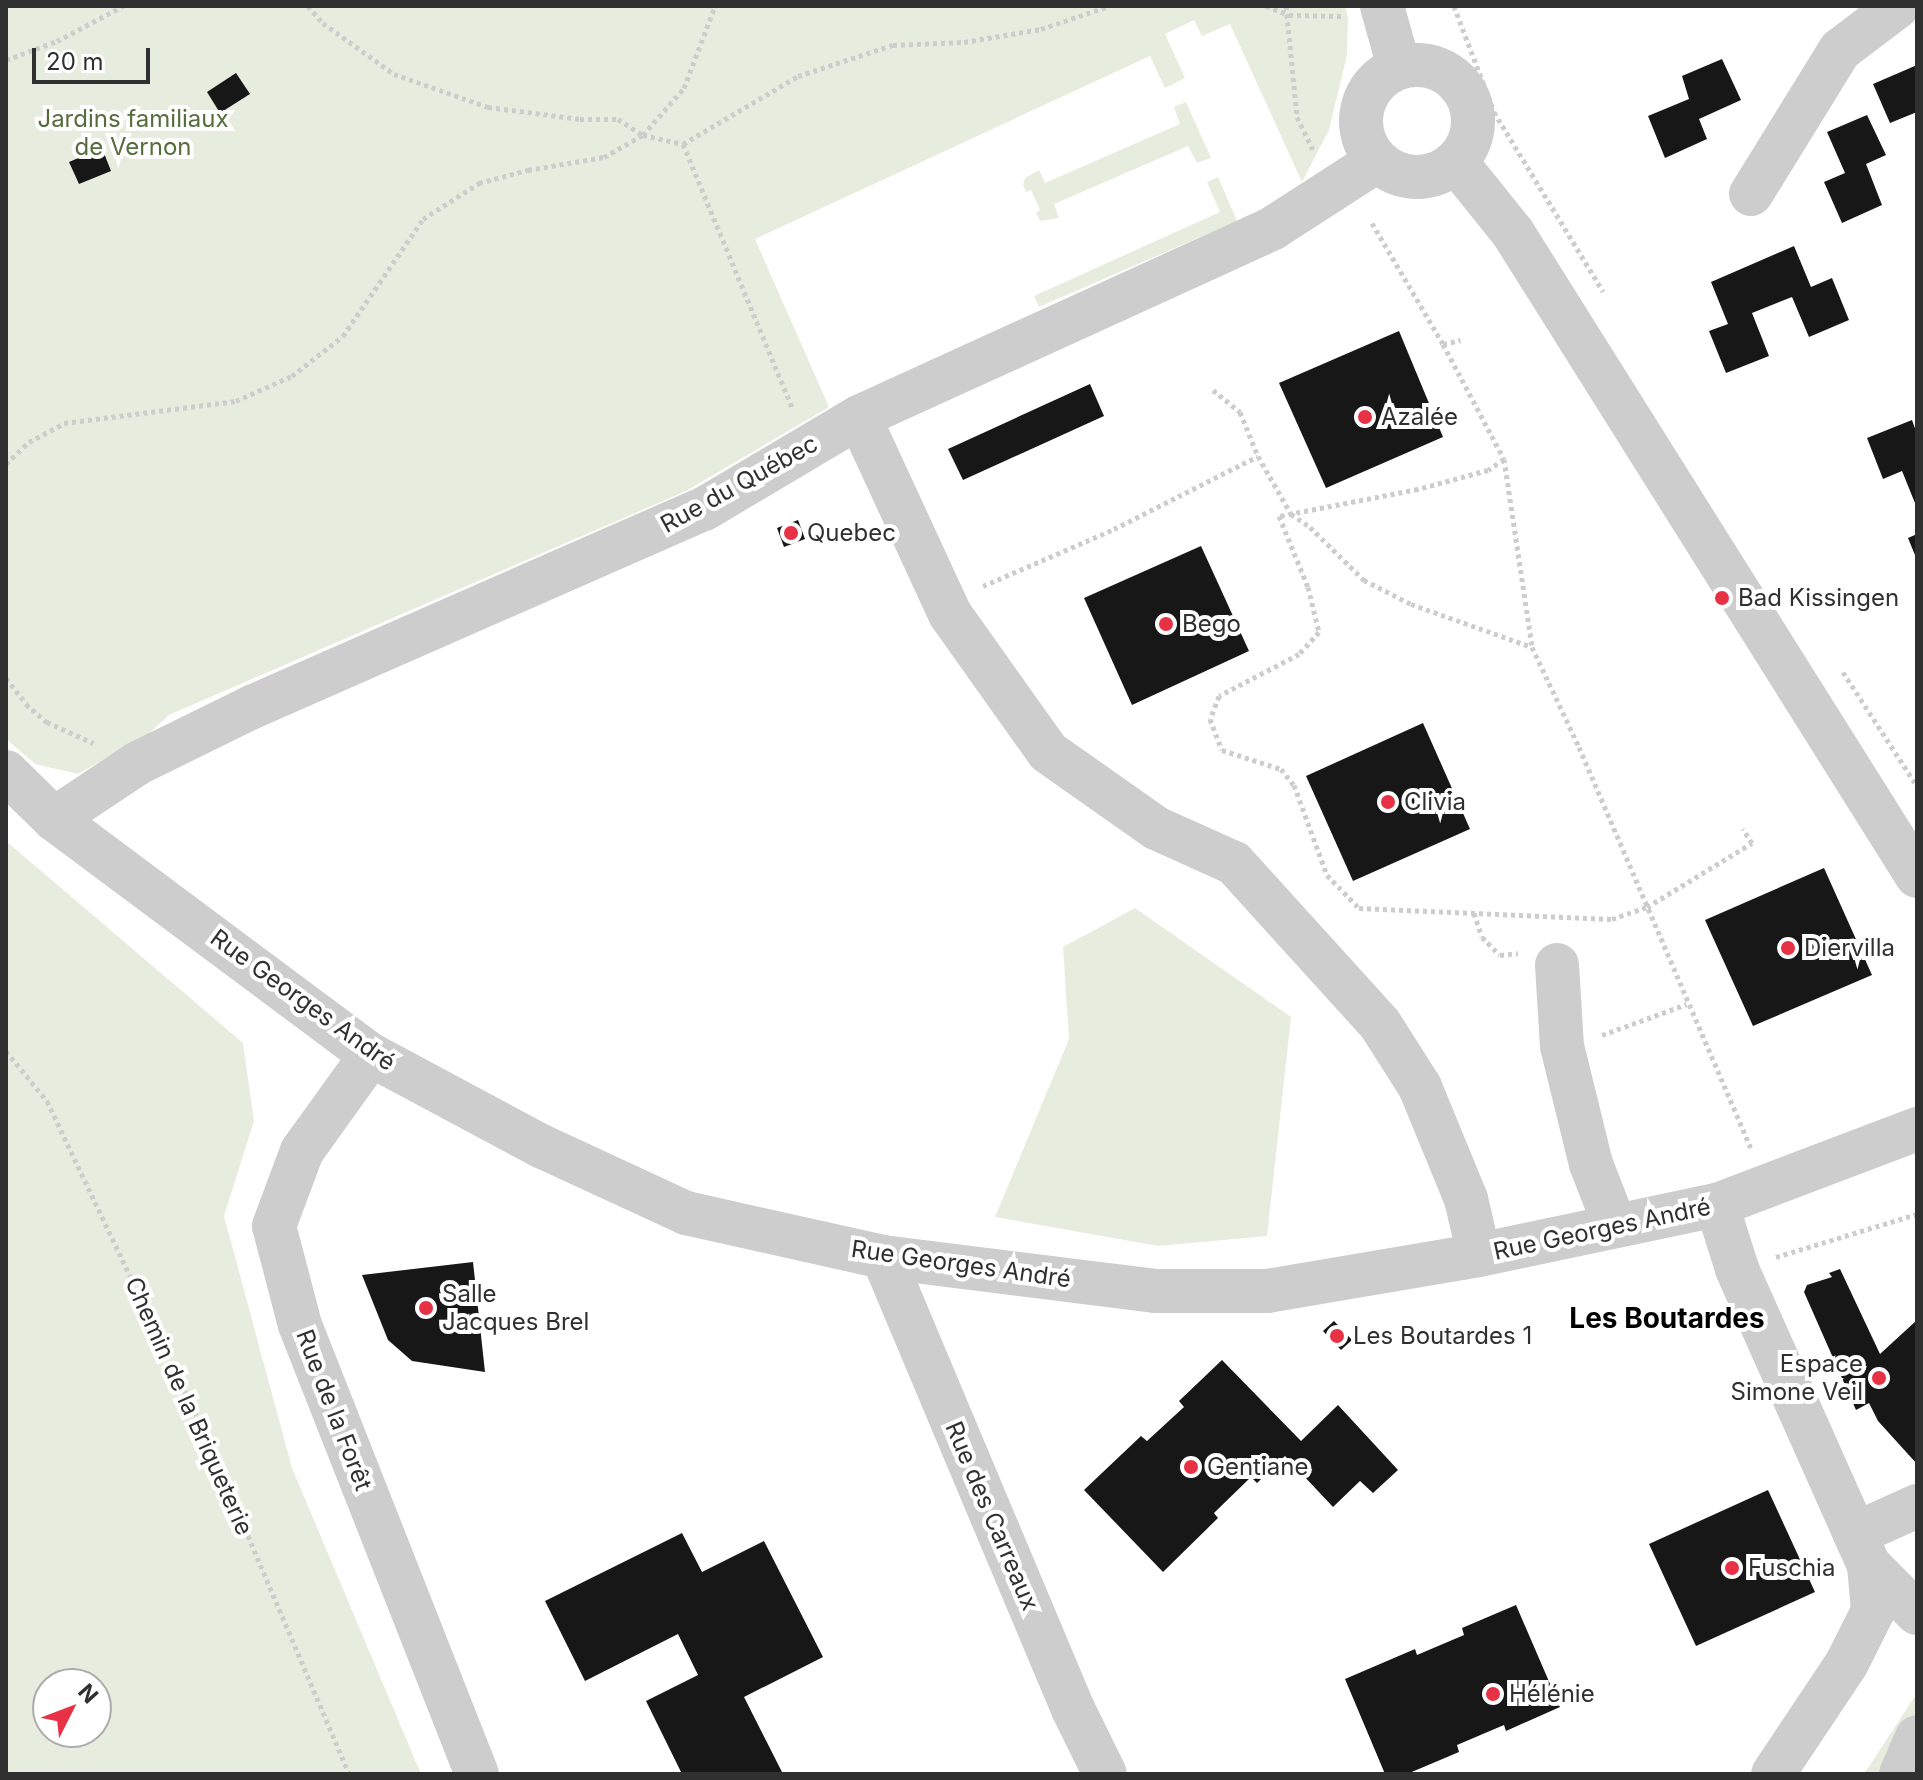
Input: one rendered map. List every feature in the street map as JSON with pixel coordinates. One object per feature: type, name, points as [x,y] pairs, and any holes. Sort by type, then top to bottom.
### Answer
[{"type":"street","points":[[1751,194],[1840,50],[1886,10]]},
{"type":"street","points":[[1364,11],[1399,67]]},
{"type":"street","points":[[1416,64],[1440,70],[1461,85],[1469,100],[1472,133],[1456,162],[1438,174],[1416,177],[1395,173],[1377,161],[1366,146],[1361,127],[1362,108],[1376,83],[1399,67],[1416,64]]},
{"type":"street","name":"Rue du Québec","points":[[54,819],[138,763],[252,707],[704,509],[859,417],[1273,228],[1377,161]]},
{"type":"street","points":[[1456,162],[1513,233],[1917,876]]},
{"type":"street","points":[[859,417],[944,602],[1048,752],[1156,828],[1234,863],[1380,1024],[1420,1087],[1466,1199],[1479,1255]]},
{"type":"street","name":"Rue Georges André","points":[[6,772],[54,819],[371,1055],[541,1146],[686,1213],[883,1257],[1155,1291],[1267,1291],[1479,1255],[1717,1205],[1917,1129]]},
{"type":"street","points":[[1557,965],[1562,1046],[1591,1164],[1615,1226]]},
{"type":"street","name":"Rue de la Forêt","points":[[371,1055],[302,1151],[274,1226],[300,1325],[477,1774]]},
{"type":"street","points":[[1717,1205],[1737,1269],[1862,1550],[1873,1611],[1847,1663],[1773,1774]]},
{"type":"street","name":"Rue des Carreaux","points":[[883,1257],[1073,1709],[1105,1774]]},
{"type":"street","points":[[1862,1550],[1917,1506]]},
{"type":"street","points":[[1862,1550],[1917,1613]]},
{"type":"street","points":[[1901,1774],[1917,1737]]},
{"type":"path","points":[[6,60],[57,41],[123,6]]},
{"type":"path","points":[[308,6],[323,23],[394,74],[488,107],[580,119],[618,119],[643,135],[683,144],[798,76],[879,49],[893,45],[964,42],[1041,29],[1109,6]]},
{"type":"path","points":[[6,464],[29,442],[64,423],[236,401],[292,376],[343,336],[423,219],[479,183],[528,170],[604,157],[643,135],[684,88],[715,6]]},
{"type":"path","points":[[1266,6],[1289,15],[1364,11]]},
{"type":"path","points":[[1286,6],[1297,117],[1318,161]]},
{"type":"path","points":[[1454,6],[1494,112],[1608,299]]},
{"type":"path","points":[[683,144],[809,447]]},
{"type":"path","points":[[1372,223],[1443,344],[1504,459],[1532,647],[1755,1154]]},
{"type":"path","points":[[1443,344],[1461,340]]},
{"type":"path","points":[[1213,390],[1240,412],[1258,456],[1291,514],[1310,527],[1364,580],[1411,604],[1532,647]]},
{"type":"path","points":[[944,602],[1114,529],[1258,456]]},
{"type":"path","points":[[1504,459],[1488,470],[1418,489],[1279,516],[1308,587],[1319,632],[1299,654],[1219,696],[1210,719],[1222,750],[1281,769],[1294,785],[1327,875],[1359,908],[1612,919],[1647,907],[1752,843],[1743,829]]},
{"type":"path","points":[[1842,670],[1917,786]]},
{"type":"path","points":[[6,678],[26,704],[47,722],[138,763]]},
{"type":"path","points":[[1562,1046],[1687,1004]]},
{"type":"path","name":"Chemin de la Briqueterie","points":[[6,1051],[47,1101],[194,1411],[349,1774]]},
{"type":"path","points":[[1737,1269],[1917,1214]]},
{"type":"green space","name":"Jardins familiaux de Vernon","points":[[6,6],[1345,6],[1348,19],[1347,55],[1329,130],[1302,182],[1230,24],[1202,36],[1194,20],[1165,34],[1185,78],[1165,88],[1150,56],[755,239],[829,407],[686,491],[169,715],[146,736],[78,774],[35,764],[6,739]]},
{"type":"green space","points":[[1186,102],[1211,158],[1197,163],[1188,146],[1054,204],[1059,218],[1040,221],[1036,213],[1040,210],[1031,190],[1026,192],[1023,185],[1025,178],[1039,170],[1045,183],[1180,124],[1174,107]]},
{"type":"green space","points":[[1218,177],[1237,221],[1039,307],[1034,296],[1220,212],[1207,182]]},
{"type":"green space","points":[[6,841],[243,1043],[254,1121],[224,1216],[292,1468],[421,1774],[6,1774]]},
{"type":"green space","points":[[1135,908],[1291,1017],[1267,1236],[1158,1246],[995,1217],[1069,1039],[1063,947]]},
{"type":"green space","points":[[1917,1693],[1917,1774],[1864,1774]]},
{"type":"building","points":[[1722,59],[1741,100],[1699,119],[1707,139],[1665,158],[1648,116],[1689,99],[1682,76]]},
{"type":"building","points":[[1917,65],[1917,112],[1890,123],[1873,84]]},
{"type":"building","points":[[236,73],[250,94],[220,113],[207,92]]},
{"type":"building","points":[[1867,115],[1886,155],[1866,164],[1882,205],[1842,223],[1824,182],[1845,173],[1827,132]]},
{"type":"building","points":[[102,148],[111,171],[79,184],[69,162]]},
{"type":"building","points":[[1794,246],[1811,287],[1832,278],[1849,320],[1809,337],[1792,297],[1752,313],[1769,356],[1726,373],[1709,331],[1728,324],[1711,282]]},
{"type":"building","name":"Azalée","points":[[1399,331],[1443,437],[1326,488],[1279,383]]},
{"type":"building","points":[[1090,384],[1104,416],[963,480],[948,449]]},
{"type":"building","points":[[1912,420],[1917,434],[1917,508],[1902,471],[1883,479],[1867,438]]},
{"type":"building","name":"Quebec","points":[[798,520],[805,539],[784,547],[777,528]]},
{"type":"building","points":[[1917,534],[1917,560],[1908,538]]},
{"type":"building","name":"Bego","points":[[1201,546],[1249,651],[1132,705],[1084,598]]},
{"type":"building","name":"Clivia","points":[[1423,723],[1470,829],[1353,881],[1306,776]]},
{"type":"building","name":"Diervilla","points":[[1824,868],[1872,975],[1753,1026],[1705,920]]},
{"type":"building","name":"Salle Jacques Brel","points":[[473,1262],[485,1372],[412,1361],[388,1340],[362,1275]]},
{"type":"building","name":"Espace Simone Veil","points":[[1840,1269],[1880,1354],[1917,1320],[1917,1464],[1878,1421],[1869,1403],[1856,1410],[1804,1292],[1807,1285],[1832,1277],[1829,1273]]},
{"type":"building","name":"Les Boutardes 1","points":[[1334,1321],[1352,1340],[1341,1350],[1323,1331]]},
{"type":"building","name":"Gentiane","points":[[1222,1360],[1301,1441],[1338,1405],[1398,1470],[1373,1493],[1360,1481],[1333,1507],[1285,1456],[1257,1483],[1251,1477],[1214,1513],[1218,1518],[1163,1572],[1084,1490],[1141,1436],[1147,1441],[1184,1407],[1179,1401]]},
{"type":"building","name":"Fuschia","points":[[1768,1490],[1815,1592],[1696,1646],[1649,1544]]},
{"type":"building","points":[[682,1533],[702,1572],[764,1541],[823,1657],[744,1697],[783,1774],[682,1774],[646,1701],[698,1675],[678,1634],[585,1681],[545,1601]]},
{"type":"building","points":[[1516,1605],[1560,1707],[1506,1731],[1504,1725],[1457,1745],[1459,1752],[1407,1774],[1385,1774],[1345,1679],[1415,1649],[1417,1655],[1464,1635],[1462,1628]]},
{"type":"place","name":"Azalée","points":[[1365,417]]},
{"type":"place","name":"Quebec","points":[[791,533]]},
{"type":"place","name":"Bad Kissingen","points":[[1722,598]]},
{"type":"place","name":"Bego","points":[[1166,624]]},
{"type":"place","name":"Clivia","points":[[1388,802]]},
{"type":"place","name":"Diervilla","points":[[1788,948]]},
{"type":"place","name":"Salle Jacques Brel","points":[[426,1308]]},
{"type":"place","name":"Les Boutardes 1","points":[[1337,1336]]},
{"type":"place","name":"Espace Simone Veil","points":[[1879,1378]]},
{"type":"place","name":"Gentiane","points":[[1191,1467]]},
{"type":"place","name":"Fuschia","points":[[1732,1568]]},
{"type":"place","name":"Hélénie","points":[[1493,1694]]},
{"type":"district","name":"Les Boutardes","points":[[1667,1318]]}]
